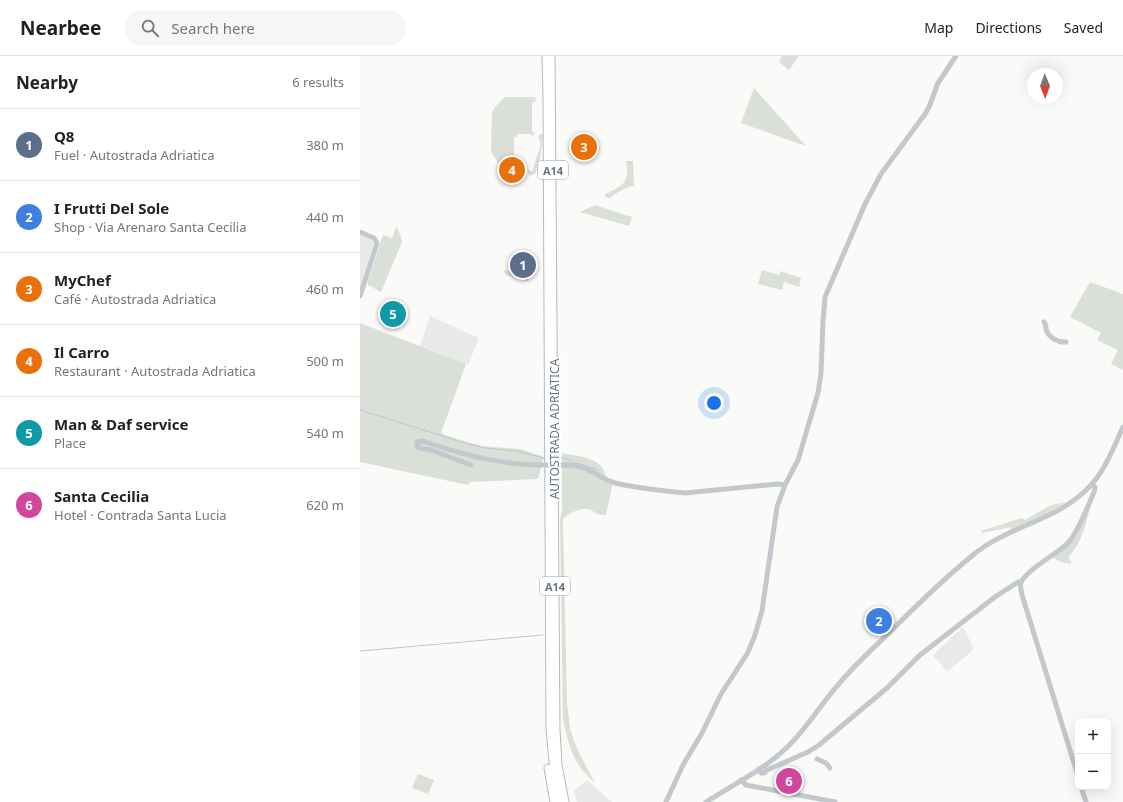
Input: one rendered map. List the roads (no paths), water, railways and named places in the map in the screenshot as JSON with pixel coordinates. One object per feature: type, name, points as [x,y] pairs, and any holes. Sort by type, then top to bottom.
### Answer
[{"type":"highway","name":"AUTOSTRADA ADRIATICA","points":[[546,56],[551,744],[555,779],[560,802]]},
{"type":"highway","name":"AUTOSTRADA ADRIATICA","points":[[551,56],[556,730],[558,765],[565,802]]},
{"type":"highway","points":[[550,680],[547,686],[546,744],[550,786],[554,802]]},
{"type":"street","points":[[666,802],[683,766],[702,733],[720,694],[747,654],[754,638],[762,611],[777,507],[785,485],[798,460],[818,393],[821,373],[822,329],[825,297],[865,204],[881,174],[925,114],[938,83],[956,56]]},
{"type":"street","points":[[360,232],[372,237],[377,243],[360,296]]},
{"type":"street","points":[[1044,322],[1047,331],[1057,341],[1066,342]]},
{"type":"street","points":[[706,802],[785,750],[848,674],[913,609],[973,554],[998,538],[1070,503],[1083,494],[1092,485],[1104,466],[1123,426]]},
{"type":"street","points":[[470,465],[431,450],[419,448],[417,442],[423,441],[470,456],[509,463],[566,465],[589,469],[616,483],[672,492],[691,492],[778,484],[785,485]]},
{"type":"street","points":[[1075,766],[1020,589],[1021,582],[1025,576],[1057,552],[1071,539],[1094,492],[1095,487],[1092,485]]},
{"type":"street","points":[[759,768],[761,773],[764,773],[767,770],[808,752],[819,745],[881,693],[920,655],[995,597],[1018,582],[1021,582]]},
{"type":"street","points":[[817,759],[826,763],[830,768]]},
{"type":"street","points":[[741,780],[746,785],[835,802]]},
{"type":"street","points":[[1082,790],[1086,802]]},
{"type":"waterway","points":[[360,410],[468,444],[485,448],[516,451],[544,458]]},
{"type":"waterway","points":[[560,457],[573,463],[598,470]]},
{"type":"waterway","points":[[360,651],[543,635]]},
{"type":"place","name":"MyChef","points":[[584,147]]},
{"type":"place","name":"Il Carro","points":[[512,170]]},
{"type":"place","name":"Q8","points":[[523,265]]},
{"type":"place","name":"Man & Daf service","points":[[393,314]]},
{"type":"place","name":"I Frutti Del Sole","points":[[879,621]]},
{"type":"place","name":"Santa Cecilia","points":[[789,781]]}]
